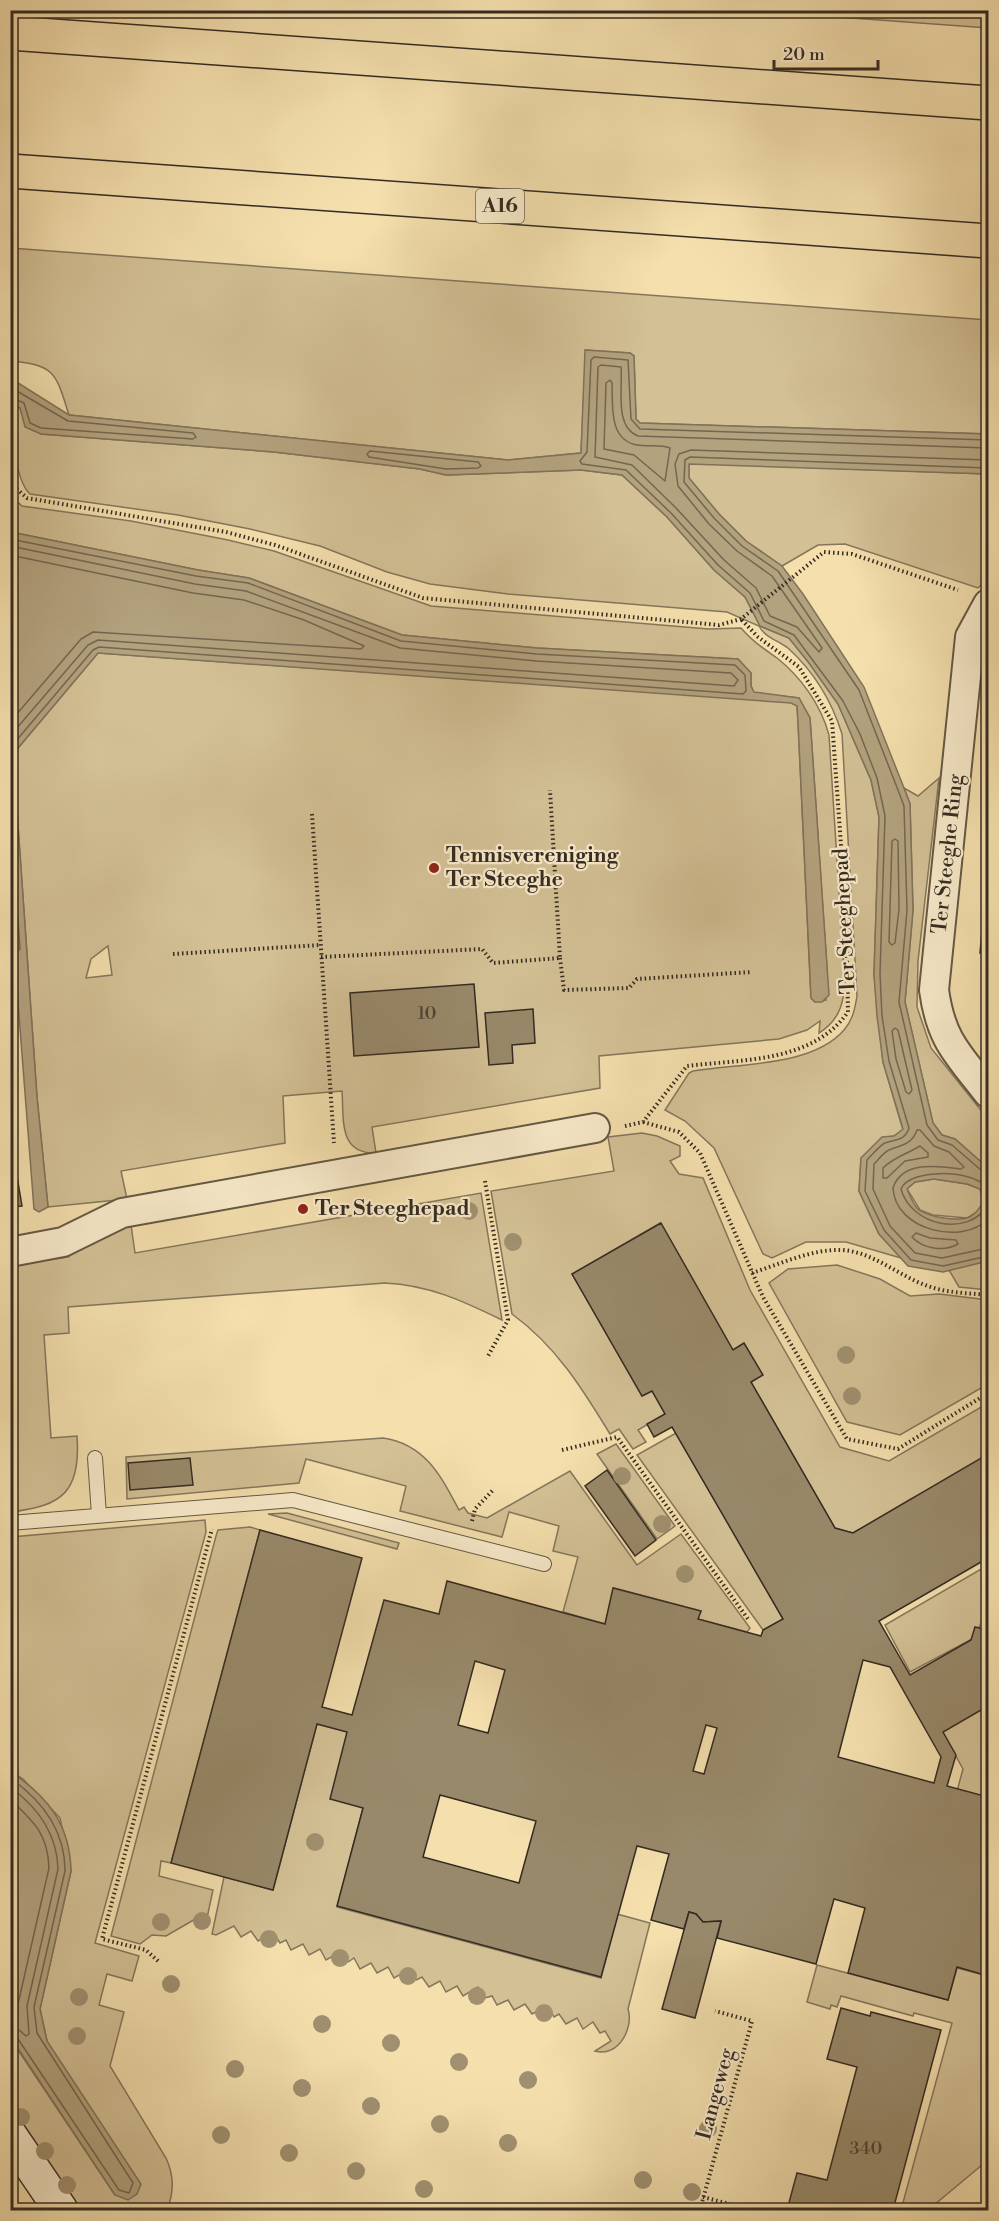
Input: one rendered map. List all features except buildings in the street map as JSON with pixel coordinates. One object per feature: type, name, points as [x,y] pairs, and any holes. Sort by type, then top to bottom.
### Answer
[{"type":"highway","points":[[10,33],[988,103]]},
{"type":"highway","name":"A16","points":[[10,171],[988,241]]},
{"type":"main road","points":[[10,2134],[61,2211]]},
{"type":"street","name":"Ter Steeghe Ring","points":[[976,598],[970,637],[934,990],[938,1016],[947,1041],[988,1093]]},
{"type":"street","points":[[10,1252],[63,1242],[122,1213],[595,1128]]},
{"type":"lane","points":[[95,1458],[99,1515]]},
{"type":"lane","points":[[10,1523],[292,1500],[544,1564]]},
{"type":"path","points":[[10,458],[16,488],[27,498],[226,532],[275,545],[423,598],[718,625],[741,619],[824,552],[852,554],[976,598]]},
{"type":"path","name":"Ter Steeghepad","points":[[643,1122],[687,1066],[781,1054],[809,1046],[828,1035],[848,1012],[846,914],[832,721],[799,667],[758,637],[741,619]]},
{"type":"path","points":[[550,790],[564,990],[573,992],[629,988],[637,978],[752,972]]},
{"type":"path","points":[[312,814],[336,1174]]},
{"type":"path","points":[[173,954],[320,945]]},
{"type":"path","points":[[321,957],[482,949],[493,963],[560,958]]},
{"type":"path","points":[[595,1128],[609,1130],[643,1122],[679,1132],[700,1153],[763,1297],[847,1439],[898,1449],[988,1393]]},
{"type":"path","points":[[479,1148],[508,1320],[488,1356]]},
{"type":"path","points":[[752,1273],[820,1252],[842,1250],[863,1255],[928,1287],[955,1293],[988,1295]]},
{"type":"path","points":[[562,1450],[617,1437],[748,1619]]},
{"type":"path","points":[[466,1544],[476,1509],[494,1491]]},
{"type":"path","points":[[158,1961],[146,1950],[102,1939],[207,1548],[212,1527],[210,1506]]},
{"type":"path","name":"Langeweg","points":[[699,2211],[752,2021],[715,2011]]},
{"type":"path","points":[[703,2198],[752,2211]]},
{"type":"shaded area","points":[[756,11],[988,11],[988,28]]},
{"type":"shaded area","points":[[10,248],[988,320],[988,434],[640,423],[636,419],[634,356],[630,353],[586,350],[581,453],[508,460],[69,415],[61,390],[52,374],[37,365],[11,361]]},
{"type":"shaded area","points":[[10,403],[20,408],[41,434],[274,452],[420,469],[446,475],[581,470],[622,475],[667,517],[714,570],[745,597],[760,626],[789,638],[809,663],[838,704],[871,780],[879,817],[874,975],[883,1062],[903,1130],[894,1136],[882,1138],[861,1158],[859,1191],[879,1234],[901,1258],[846,1242],[806,1242],[772,1258],[763,1254],[714,1148],[685,1121],[665,1110],[689,1073],[711,1068],[774,1061],[813,1051],[830,1042],[844,1030],[850,1022],[854,1009],[857,996],[842,734],[821,688],[789,649],[765,634],[759,626],[727,612],[508,594],[430,584],[387,572],[320,546],[250,529],[178,515],[30,494],[20,477],[17,464]]},
{"type":"shaded area","points":[[689,463],[988,474],[988,578],[978,588],[845,544],[818,545],[782,566],[746,541],[719,514],[689,478]]},
{"type":"shaded area","points":[[10,495],[22,506],[131,521],[274,551],[431,606],[709,629],[741,628],[786,666],[802,683],[821,713],[829,735],[845,985],[843,1000],[835,1018],[819,1033],[820,1021],[807,1030],[779,1039],[599,1056],[600,1088],[372,1127],[376,1153],[364,1152],[355,1148],[349,1141],[344,1123],[342,1091],[283,1096],[285,1143],[121,1171],[127,1199],[48,1207],[37,1097],[13,754],[98,653],[791,702],[797,706],[811,998],[815,1002],[826,1000],[827,969],[810,718],[799,698],[754,693],[751,686],[751,673],[738,659],[537,648],[402,635],[249,578],[198,570],[11,532]],"holes":[[[108,946],[112,975],[86,978],[91,959]]]},
{"type":"shaded area","points":[[939,778],[918,961],[917,1007],[931,1048],[988,1119],[988,1168],[955,1139],[942,1135],[933,1123],[905,1002],[913,910],[910,804],[904,788],[918,796]]},
{"type":"shaded area","points":[[10,912],[15,987],[11,988],[10,988]]},
{"type":"shaded area","points":[[642,1133],[657,1136],[680,1146],[680,1156],[670,1161],[679,1174],[703,1178],[750,1290],[840,1447],[889,1461],[988,1403],[988,1455],[984,1466],[911,1499],[853,1533],[835,1528],[751,1382],[762,1375],[744,1343],[733,1350],[660,1223],[572,1274],[642,1396],[652,1391],[665,1414],[638,1430],[646,1442],[633,1449],[619,1429],[610,1434],[578,1384],[555,1354],[528,1326],[512,1314],[491,1191],[614,1171],[608,1137]]},
{"type":"shaded area","points":[[934,1179],[967,1184],[980,1189],[984,1201],[977,1212],[967,1218],[933,1215],[920,1210],[907,1189],[915,1182]]},
{"type":"shaded area","points":[[481,1193],[502,1320],[459,1300],[431,1291],[385,1283],[68,1307],[69,1333],[44,1335],[51,1438],[77,1436],[76,1470],[72,1483],[56,1500],[11,1512],[10,1265],[68,1257],[104,1231],[131,1225],[135,1253]]},
{"type":"shaded area","points":[[988,1261],[988,1290],[959,1287],[949,1270]]},
{"type":"shaded area","points":[[837,1265],[880,1279],[910,1296],[939,1294],[988,1300],[988,1384],[900,1435],[847,1422],[769,1283],[788,1269]]},
{"type":"shaded area","points":[[676,1433],[783,1619],[763,1630],[637,1455]]},
{"type":"shaded area","points":[[383,1438],[398,1441],[421,1454],[438,1474],[459,1510],[464,1507],[468,1513],[487,1518],[570,1471],[637,1565],[681,1534],[750,1628],[747,1632],[698,1619],[701,1611],[614,1588],[605,1624],[563,1612],[578,1557],[553,1551],[559,1526],[509,1512],[502,1537],[400,1511],[406,1486],[306,1459],[299,1483],[127,1499],[126,1457]]},
{"type":"shaded area","points":[[616,1444],[675,1526],[657,1539],[597,1454]]},
{"type":"shaded area","points":[[287,1513],[399,1543],[397,1549],[268,1514]]},
{"type":"shaded area","points":[[205,1520],[206,1532],[95,1943],[139,1956],[132,1981],[107,1974],[99,2005],[124,2012],[110,2066],[169,2164],[172,2177],[171,2197],[167,2210],[72,2210],[11,2119],[10,2038],[115,2195],[47,2041],[40,2009],[71,1871],[60,1818],[23,1779],[11,1771],[11,1537]]},
{"type":"shaded area","points":[[250,1527],[260,1530],[171,1863],[161,1861],[159,1876],[213,1890],[207,1918],[204,1914],[166,1936],[152,1935],[140,1944],[111,1936],[218,1530]]},
{"type":"shaded area","points":[[988,1565],[988,1622],[983,1619],[974,1638],[910,1672],[885,1625]]},
{"type":"shaded area","points":[[988,1703],[988,1803],[957,1791],[963,1769],[941,1729]]},
{"type":"shaded area","points":[[317,1724],[348,1732],[363,1808],[337,1907],[601,1978],[617,1914],[650,1923],[628,2009],[627,2032],[618,2046],[604,2052],[595,2051],[611,2041],[605,2031],[600,2033],[593,2022],[583,2029],[577,2018],[566,2024],[559,2014],[554,2017],[548,2006],[532,2014],[525,2004],[514,2010],[508,2000],[497,2005],[492,1996],[485,1998],[478,1987],[463,1996],[457,1986],[446,1992],[440,1981],[429,1987],[422,1977],[416,1980],[410,1969],[394,1978],[388,1967],[377,1973],[371,1963],[360,1969],[354,1958],[348,1962],[342,1951],[326,1960],[320,1949],[309,1955],[303,1944],[291,1950],[286,1940],[280,1943],[273,1932],[258,1941],[251,1931],[241,1937],[234,1926],[216,1935],[212,1934],[224,1877],[273,1890]]},
{"type":"shaded area","points":[[817,1965],[948,2000],[957,1968],[988,1976],[988,2160],[928,2210],[901,2210],[952,2023],[914,2013],[913,2016],[841,1996],[837,2007],[831,2005],[830,2009],[807,2002]]},
{"type":"water","points":[[585,350],[630,353],[634,356],[636,419],[640,423],[988,434],[988,474],[689,464],[689,478],[719,514],[746,541],[782,566],[803,594],[864,687],[904,788],[910,804],[913,910],[905,1002],[933,1123],[942,1135],[955,1139],[988,1168],[988,1261],[943,1272],[908,1266],[879,1234],[859,1191],[861,1158],[882,1137],[894,1136],[903,1129],[883,1062],[877,1016],[874,975],[879,817],[871,780],[838,704],[789,638],[760,626],[745,597],[714,570],[667,517],[622,475],[581,470],[446,475],[420,469],[274,452],[41,434],[25,427],[20,408],[11,403],[11,381],[15,381],[69,415],[508,460],[581,453]],"holes":[[[934,1179],[967,1184],[980,1189],[984,1201],[975,1214],[962,1219],[943,1218],[919,1210],[907,1189],[915,1182]]]},
{"type":"water","points":[[11,532],[198,570],[249,578],[402,635],[537,648],[738,659],[751,673],[751,686],[754,692],[799,698],[810,718],[829,995],[822,1002],[815,1002],[811,998],[797,706],[791,703],[98,653],[13,754],[37,1097],[48,1207],[39,1212],[34,1209],[11,912]]},
{"type":"water","points":[[10,1771],[46,1802],[54,1813],[66,1839],[71,1871],[40,2009],[47,2041],[141,2184],[137,2194],[128,2200],[115,2195],[11,2038]]},
{"type":"place","name":"Tennisvereniging Ter Steeghe","points":[[434,868]]},
{"type":"place","name":"Ter Steeghepad","points":[[303,1209]]}]
